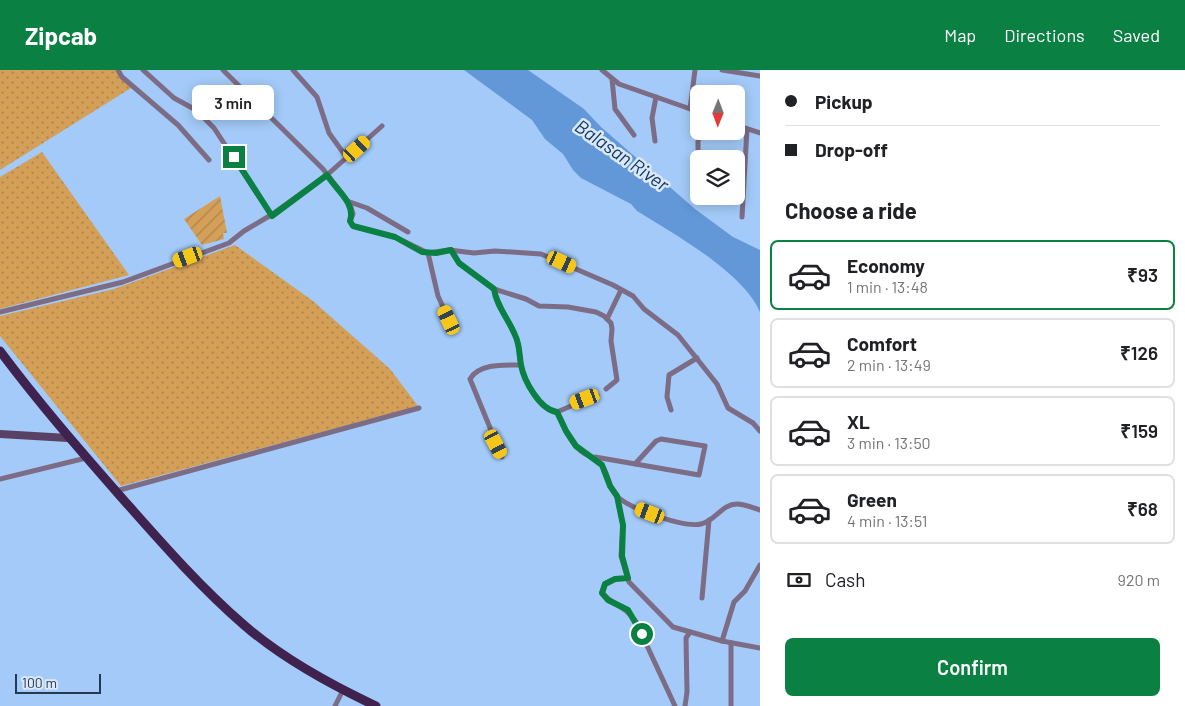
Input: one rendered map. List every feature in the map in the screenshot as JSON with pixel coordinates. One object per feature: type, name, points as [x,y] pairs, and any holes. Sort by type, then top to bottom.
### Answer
[{"type":"main road","points":[[0,351],[68,438],[116,492],[174,556],[245,625],[301,666],[342,690],[376,706]]},
{"type":"street","points":[[118,70],[122,77],[178,125],[209,160]]},
{"type":"street","points":[[143,70],[174,98],[196,110],[214,128],[272,216]]},
{"type":"street","points":[[223,70],[291,135],[327,175],[352,209],[350,221],[353,226],[395,237],[428,253],[451,250],[474,253],[495,251],[541,254],[630,294],[644,309],[675,332],[717,384],[728,408],[752,422],[760,431]]},
{"type":"street","points":[[292,70],[318,97],[329,133],[347,158]]},
{"type":"street","points":[[602,70],[619,84],[690,109]]},
{"type":"street","points":[[693,85],[695,70]]},
{"type":"street","points":[[722,70],[760,76]]},
{"type":"street","points":[[612,79],[615,109],[634,135]]},
{"type":"street","points":[[655,141],[652,118],[656,97]]},
{"type":"street","points":[[0,312],[123,282],[229,243],[244,231],[272,216],[327,175],[382,126]]},
{"type":"street","points":[[745,128],[760,133]]},
{"type":"street","points":[[742,217],[748,129]]},
{"type":"street","points":[[346,200],[367,208],[408,232]]},
{"type":"street","points":[[451,250],[459,263],[494,289],[526,298],[539,306],[568,307],[596,312],[608,319],[612,329],[611,341],[617,380],[606,389]]},
{"type":"street","points":[[428,253],[438,296],[449,320]]},
{"type":"street","points":[[494,289],[496,298],[516,337],[521,365],[532,390],[547,408],[557,412],[580,451],[591,456],[635,464],[699,475],[705,446],[661,439],[656,441],[635,464]]},
{"type":"street","points":[[608,319],[621,290]]},
{"type":"street","points":[[671,410],[667,397],[669,375],[697,358]]},
{"type":"street","points":[[502,457],[470,379],[471,376],[487,367],[521,365]]},
{"type":"street","points":[[557,412],[597,395]]},
{"type":"street","points":[[116,492],[419,408]]},
{"type":"street","points":[[0,434],[68,438]]},
{"type":"street","points":[[591,456],[603,467],[610,486],[617,496],[629,506],[662,518],[700,524],[709,520],[725,507],[737,504],[760,510]]},
{"type":"street","points":[[0,479],[86,458]]},
{"type":"street","points":[[617,496],[623,525],[622,556],[628,578],[673,627],[722,641],[760,648]]},
{"type":"street","points":[[702,598],[709,520]]},
{"type":"street","points":[[722,641],[734,602],[744,591],[760,565]]},
{"type":"street","points":[[628,578],[615,579],[605,584],[602,593],[608,600],[628,610],[636,622],[675,706]]},
{"type":"street","points":[[685,706],[687,692],[686,638],[690,632]]},
{"type":"street","points":[[731,643],[731,706]]},
{"type":"street","points":[[335,706],[342,690]]},
{"type":"shaded area","points":[[0,70],[116,70],[131,88],[0,170]]},
{"type":"shaded area","points":[[42,152],[129,275],[0,309],[0,177]]},
{"type":"shaded area","points":[[220,196],[227,233],[223,233],[224,239],[202,245],[184,219]]},
{"type":"shaded area","points":[[235,245],[313,301],[390,369],[418,406],[121,486],[0,336],[0,316],[114,289]]},
{"type":"water","name":"Balasan River","points":[[464,70],[528,70],[584,109],[601,127],[695,209],[733,237],[760,250],[760,312],[751,297],[739,283],[706,255],[637,211],[631,204],[581,178],[573,170],[563,154],[545,139],[532,120]]},
{"type":"route","points":[[234,157],[252,182],[272,216],[327,175],[350,204],[353,214],[350,221],[353,226],[395,237],[422,252],[436,253],[451,250],[453,257],[464,268],[475,273],[494,289],[496,298],[508,318],[516,337],[520,350],[521,365],[527,382],[547,408],[557,412],[564,428],[578,448],[602,465],[610,486],[617,496],[623,525],[621,539],[622,556],[628,578],[615,579],[605,584],[602,593],[608,600],[628,610],[642,634]]}]
